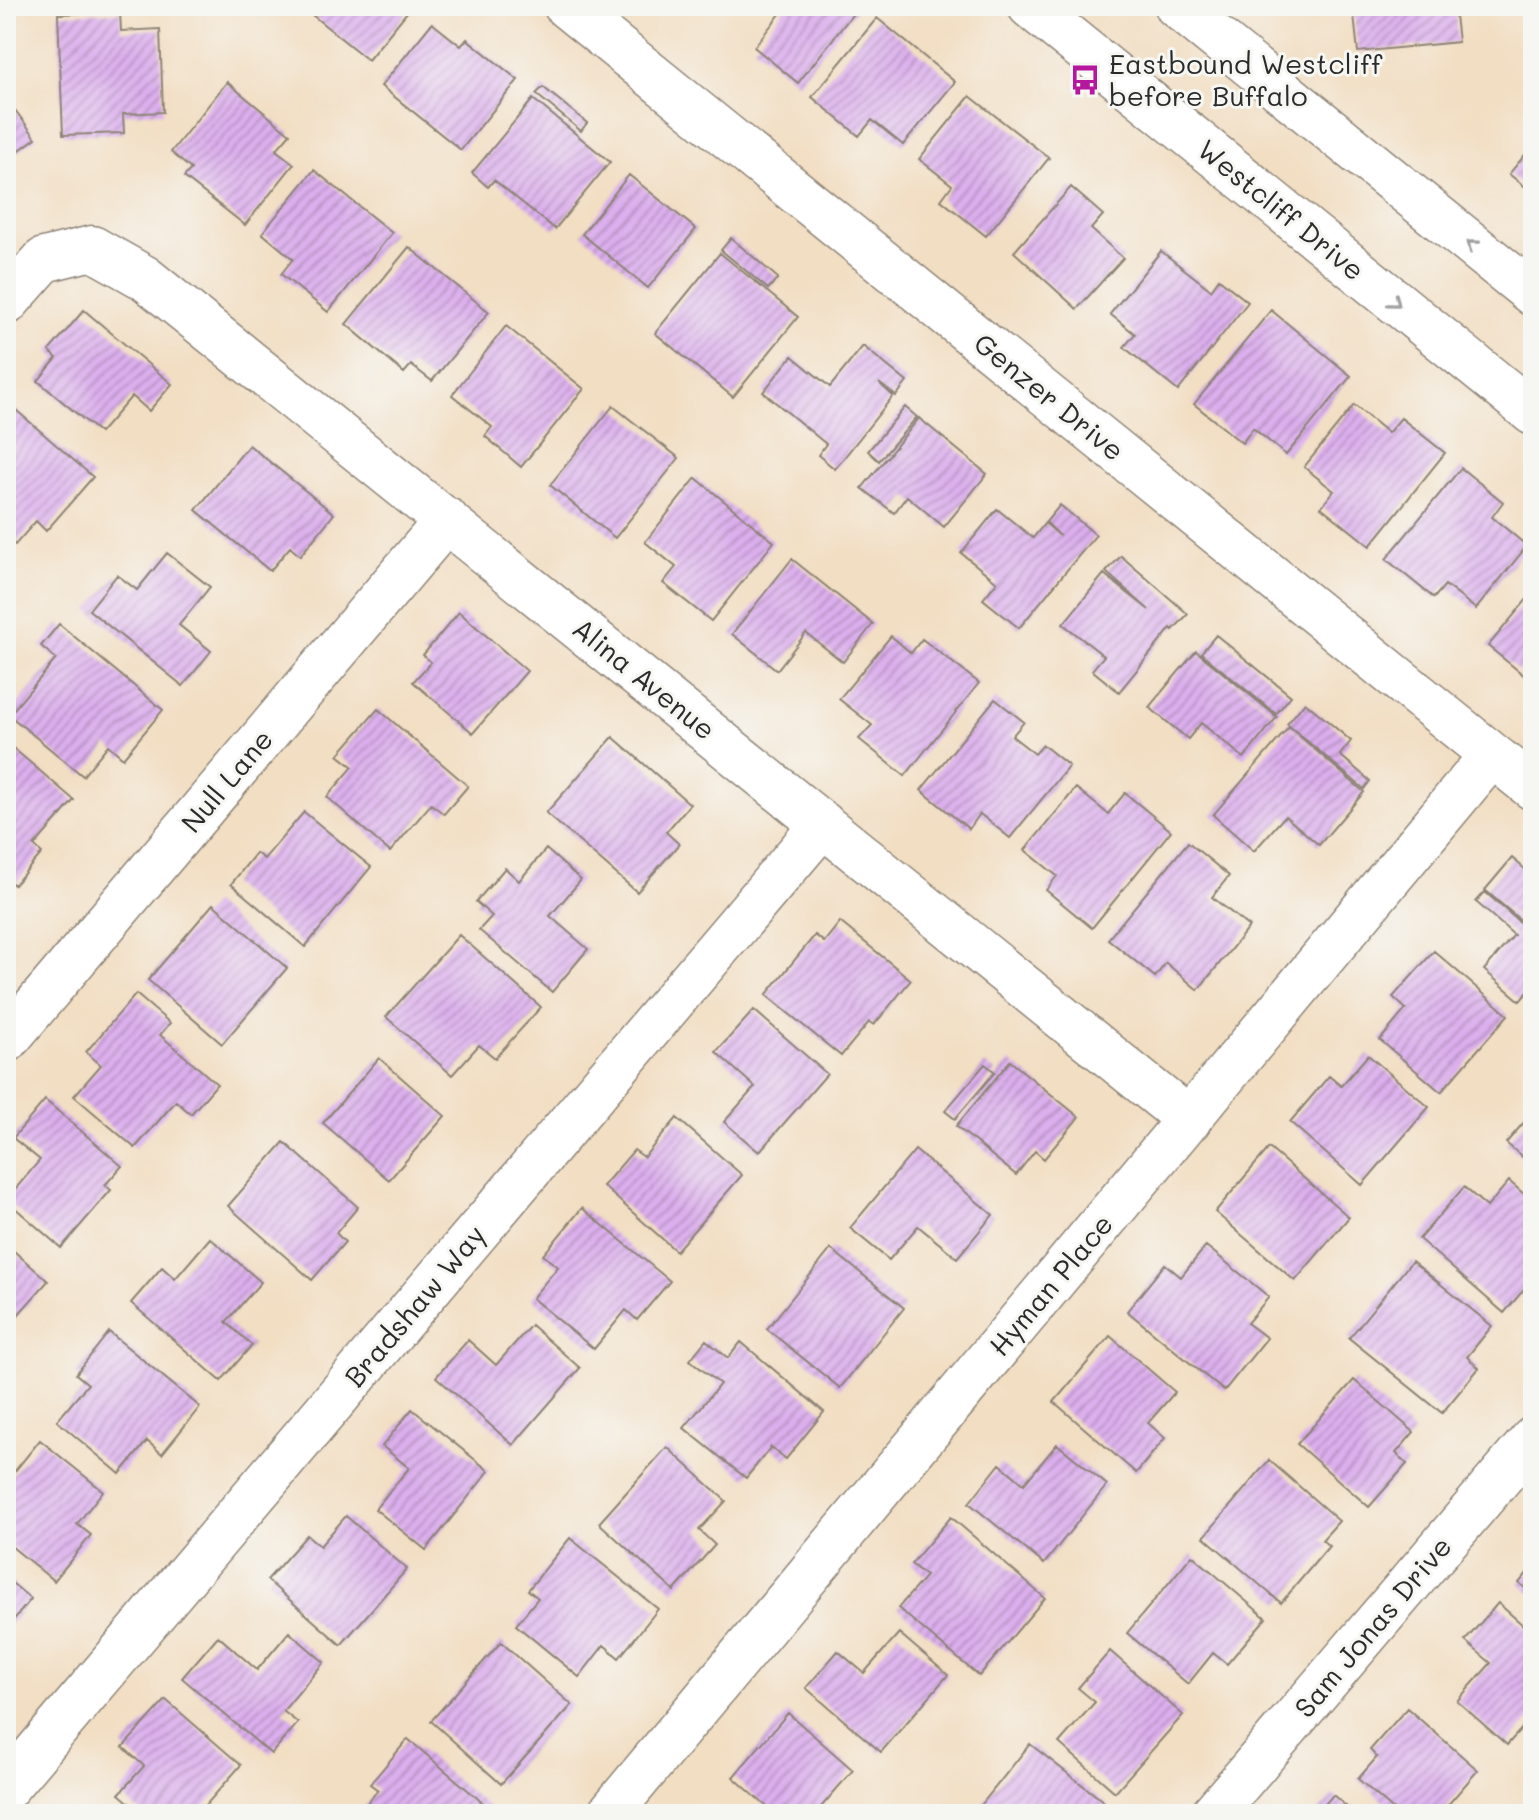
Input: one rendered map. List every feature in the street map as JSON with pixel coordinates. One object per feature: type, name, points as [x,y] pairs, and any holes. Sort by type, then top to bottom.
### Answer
[{"type":"street","name":"Genzer Drive","points":[[566,6],[1533,788]]},
{"type":"street","name":"Westcliff Drive","points":[[1030,6],[1533,413]]},
{"type":"street","points":[[1177,6],[1533,294]]},
{"type":"street","name":"Alina Avenue","points":[[6,303],[44,260],[92,248],[145,278],[1189,1120]]},
{"type":"street","name":"Null Lane","points":[[6,1041],[447,520]]},
{"type":"street","name":"Hyman Place","points":[[609,1814],[1492,755]]},
{"type":"street","name":"Bradshaw Way","points":[[6,1788],[823,824]]},
{"type":"street","name":"Sam Jonas Drive","points":[[1213,1814],[1533,1439]]},
{"type":"building","points":[[301,6],[412,6],[368,60]]},
{"type":"building","points":[[780,6],[859,6],[798,83],[754,47],[784,9]]},
{"type":"building","points":[[1353,6],[1454,6],[1458,42],[1358,52]]},
{"type":"building","points":[[120,12],[121,31],[160,29],[163,112],[123,114],[124,133],[63,135],[58,14]]},
{"type":"building","points":[[877,18],[955,82],[903,145],[872,120],[859,136],[812,97]]},
{"type":"building","points":[[432,23],[461,46],[467,39],[518,80],[461,150],[381,86]]},
{"type":"building","points":[[227,82],[290,134],[276,150],[294,164],[245,225],[184,177],[191,169],[171,152]]},
{"type":"building","points":[[543,87],[587,123],[581,131],[536,94]]},
{"type":"building","points":[[970,96],[1049,158],[986,236],[941,200],[952,185],[919,159]]},
{"type":"building","points":[[6,98],[36,138],[6,160]]},
{"type":"building","points":[[533,99],[610,162],[555,229],[494,180],[488,187],[472,173]]},
{"type":"building","points":[[1533,145],[1533,193],[1509,174]]},
{"type":"building","points":[[314,170],[392,233],[328,312],[281,274],[293,259],[262,233]]},
{"type":"building","points":[[629,175],[696,229],[648,288],[582,234]]},
{"type":"building","points":[[1071,187],[1103,215],[1091,229],[1123,258],[1077,309],[1014,252]]},
{"type":"building","points":[[731,238],[778,278],[768,289],[721,250]]},
{"type":"building","points":[[409,247],[489,312],[432,381],[411,365],[404,373],[346,324]]},
{"type":"building","points":[[1161,251],[1211,290],[1219,279],[1248,302],[1178,391],[1124,347],[1135,334],[1110,314]]},
{"type":"building","points":[[720,253],[798,317],[733,397],[655,333]]},
{"type":"building","points":[[84,310],[172,384],[149,411],[132,396],[100,433],[38,381],[57,358],[49,351]]},
{"type":"building","points":[[1271,310],[1351,376],[1286,455],[1253,428],[1242,443],[1194,404]]},
{"type":"building","points":[[506,326],[584,389],[521,467],[485,436],[492,427],[452,395]]},
{"type":"building","points":[[863,346],[907,382],[896,396],[879,383],[893,396],[835,469],[818,455],[826,444],[763,392],[792,356],[830,387]]},
{"type":"building","points":[[8,403],[93,477],[46,531],[36,521],[15,545],[6,538],[6,484],[10,480],[6,477]]},
{"type":"building","points":[[1354,405],[1388,433],[1401,418],[1445,453],[1370,546],[1321,507],[1334,491],[1304,467]]},
{"type":"building","points":[[613,406],[679,458],[615,538],[550,485]]},
{"type":"building","points":[[905,407],[917,417],[879,461],[868,451]]},
{"type":"building","points":[[919,418],[987,474],[944,527],[907,496],[894,513],[862,488]]},
{"type":"building","points":[[249,445],[334,514],[300,556],[290,547],[270,571],[196,510]]},
{"type":"building","points":[[1461,468],[1503,502],[1492,517],[1527,546],[1476,609],[1445,585],[1434,598],[1386,559]]},
{"type":"building","points":[[696,478],[774,542],[711,621],[663,583],[676,567],[645,542]]},
{"type":"building","points":[[1060,505],[1096,535],[1019,628],[983,599],[997,582],[961,553],[997,509],[1033,538],[1045,523],[1060,536],[1046,522]]},
{"type":"building","points":[[167,553],[210,587],[179,625],[211,651],[183,686],[89,610],[117,575],[137,590]]},
{"type":"building","points":[[1121,556],[1188,614],[1173,630],[1171,628],[1119,692],[1092,670],[1104,656],[1063,624],[1104,574],[1149,610],[1106,572]]},
{"type":"building","points":[[792,559],[873,624],[843,662],[806,633],[777,670],[732,634]]},
{"type":"building","points":[[1533,592],[1533,678],[1531,681],[1488,646]]},
{"type":"building","points":[[459,612],[527,671],[473,733],[413,682],[431,662],[423,655]]},
{"type":"building","points":[[59,624],[163,710],[123,758],[108,745],[83,776],[9,715],[56,659],[41,646]]},
{"type":"building","points":[[1216,635],[1291,696],[1276,714],[1201,653]]},
{"type":"building","points":[[891,636],[911,653],[922,639],[979,683],[905,776],[859,739],[872,725],[839,699]]},
{"type":"building","points":[[1196,651],[1277,717],[1244,758],[1201,723],[1188,739],[1149,707]]},
{"type":"building","points":[[995,699],[1024,722],[1012,736],[1035,754],[1043,745],[1069,766],[1010,838],[980,814],[969,829],[921,790]]},
{"type":"building","points":[[1305,702],[1351,741],[1340,755],[1370,781],[1364,789],[1287,724]]},
{"type":"building","points":[[378,709],[468,786],[444,814],[431,804],[390,852],[327,797],[353,767],[338,755]]},
{"type":"building","points":[[1289,727],[1364,792],[1319,845],[1285,816],[1254,851],[1213,815]]},
{"type":"building","points":[[613,737],[690,804],[666,832],[679,844],[637,892],[546,813]]},
{"type":"building","points":[[6,742],[74,800],[34,846],[42,853],[14,885],[6,878]]},
{"type":"building","points":[[1076,788],[1108,814],[1125,793],[1171,831],[1092,928],[1046,890],[1057,876],[1025,850]]},
{"type":"building","points":[[304,812],[371,867],[305,947],[231,884],[256,853],[264,859]]},
{"type":"building","points":[[1188,842],[1229,876],[1212,897],[1249,927],[1198,990],[1166,963],[1155,977],[1108,939]]},
{"type":"building","points":[[546,849],[581,880],[550,916],[588,949],[552,992],[479,930],[492,916],[476,902],[505,868],[519,881]]},
{"type":"building","points":[[1512,858],[1533,876],[1533,931],[1485,890]]},
{"type":"building","points":[[1485,892],[1533,934],[1533,986],[1520,1001],[1484,970],[1514,935],[1476,902]]},
{"type":"building","points":[[213,904],[287,968],[222,1044],[148,980]]},
{"type":"building","points":[[840,922],[911,980],[874,1025],[869,1022],[841,1056],[766,995],[815,935],[824,942]]},
{"type":"building","points":[[459,935],[541,1007],[495,1058],[479,1045],[452,1075],[386,1017]]},
{"type":"building","points":[[1434,951],[1508,1015],[1441,1092],[1380,1040],[1406,1009],[1393,997]]},
{"type":"building","points":[[136,994],[170,1023],[160,1035],[217,1084],[191,1114],[176,1101],[135,1148],[74,1096],[101,1065],[86,1052]]},
{"type":"building","points":[[754,1010],[827,1074],[759,1152],[724,1122],[755,1087],[716,1052]]},
{"type":"building","points":[[1368,1055],[1429,1107],[1362,1185],[1290,1122],[1329,1076],[1341,1086]]},
{"type":"building","points":[[379,1058],[445,1116],[389,1180],[323,1123]]},
{"type":"building","points":[[1010,1061],[1079,1117],[1044,1159],[1035,1151],[1016,1175],[956,1126]]},
{"type":"building","points":[[985,1064],[995,1072],[955,1119],[945,1111]]},
{"type":"building","points":[[45,1100],[122,1166],[105,1185],[111,1190],[61,1248],[6,1200],[40,1160],[13,1138]]},
{"type":"building","points":[[1533,1112],[1533,1166],[1506,1143]]},
{"type":"building","points":[[677,1118],[742,1175],[676,1251],[603,1186],[634,1150],[644,1157]]},
{"type":"building","points":[[284,1142],[358,1207],[336,1233],[345,1242],[312,1280],[228,1206]]},
{"type":"building","points":[[1269,1148],[1349,1217],[1295,1281],[1215,1212]]},
{"type":"building","points":[[915,1150],[993,1215],[957,1258],[918,1226],[889,1260],[850,1228]]},
{"type":"building","points":[[1509,1181],[1533,1202],[1533,1282],[1504,1313],[1419,1239],[1464,1187],[1487,1207]]},
{"type":"building","points":[[582,1208],[670,1281],[637,1320],[626,1310],[594,1349],[532,1298],[558,1267],[543,1255]]},
{"type":"building","points":[[210,1238],[261,1282],[226,1322],[252,1345],[221,1381],[131,1303],[162,1267],[175,1279]]},
{"type":"building","points":[[6,1244],[48,1281],[9,1325],[6,1322]]},
{"type":"building","points":[[1206,1246],[1269,1297],[1247,1323],[1267,1338],[1224,1391],[1127,1311],[1165,1264],[1181,1277]]},
{"type":"building","points":[[831,1249],[904,1308],[840,1388],[767,1329]]},
{"type":"building","points":[[1412,1261],[1492,1326],[1467,1357],[1479,1368],[1442,1413],[1349,1338]]},
{"type":"building","points":[[531,1325],[580,1368],[513,1445],[436,1377],[468,1340],[496,1365]]},
{"type":"building","points":[[109,1332],[200,1407],[162,1454],[147,1441],[120,1474],[57,1421],[88,1384],[76,1374]]},
{"type":"building","points":[[1110,1336],[1175,1392],[1148,1423],[1165,1438],[1136,1473],[1054,1402]]},
{"type":"building","points":[[706,1340],[728,1358],[741,1342],[824,1412],[786,1459],[771,1447],[746,1478],[684,1428],[720,1384],[690,1360]]},
{"type":"building","points":[[1354,1380],[1414,1432],[1396,1453],[1407,1464],[1369,1507],[1297,1444]]},
{"type":"building","points":[[412,1409],[489,1471],[426,1550],[375,1509],[409,1468],[382,1446]]},
{"type":"building","points":[[40,1440],[103,1491],[77,1524],[91,1535],[54,1581],[6,1542],[6,1482]]},
{"type":"building","points":[[1057,1444],[1107,1485],[1044,1564],[969,1503],[1000,1464],[1024,1484]]},
{"type":"building","points":[[667,1447],[726,1501],[699,1530],[715,1545],[674,1591],[599,1523]]},
{"type":"building","points":[[1269,1460],[1339,1521],[1322,1540],[1329,1546],[1281,1603],[1204,1537]]},
{"type":"building","points":[[346,1516],[407,1569],[341,1645],[267,1580],[307,1535],[320,1546]]},
{"type":"building","points":[[951,1517],[1045,1598],[979,1676],[898,1608],[926,1576],[911,1564]]},
{"type":"building","points":[[570,1538],[658,1609],[619,1658],[604,1645],[579,1677],[516,1625],[538,1598],[528,1590]]},
{"type":"building","points":[[1192,1555],[1266,1618],[1227,1664],[1213,1653],[1188,1684],[1127,1633]]},
{"type":"building","points":[[1533,1566],[1533,1595],[1519,1583]]},
{"type":"building","points":[[6,1578],[31,1599],[6,1629]]},
{"type":"building","points":[[1498,1603],[1533,1634],[1533,1716],[1507,1745],[1457,1701],[1491,1663],[1465,1641]]},
{"type":"building","points":[[289,1632],[324,1662],[283,1711],[298,1723],[271,1754],[182,1678],[218,1636],[257,1670]]},
{"type":"building","points":[[899,1633],[948,1675],[881,1752],[806,1688],[838,1651],[864,1673]]},
{"type":"building","points":[[501,1642],[572,1705],[501,1784],[431,1721]]},
{"type":"building","points":[[1110,1651],[1183,1715],[1115,1792],[1059,1743],[1095,1702],[1078,1688]]},
{"type":"building","points":[[166,1700],[241,1765],[198,1814],[142,1814],[119,1794],[144,1766],[123,1747]]},
{"type":"building","points":[[1407,1708],[1478,1770],[1440,1814],[1398,1814],[1358,1779],[1377,1757],[1370,1750]]},
{"type":"building","points":[[788,1713],[853,1770],[815,1814],[775,1814],[733,1777]]},
{"type":"building","points":[[408,1739],[489,1808],[484,1814],[358,1814],[378,1790],[370,1784]]},
{"type":"building","points":[[1030,1744],[1108,1805],[1101,1814],[974,1814]]},
{"type":"building","points":[[1333,1795],[1355,1814],[1316,1814]]},
{"type":"place","name":"Eastbound Westcliff before Buffalo","points":[[1085,80]]}]
